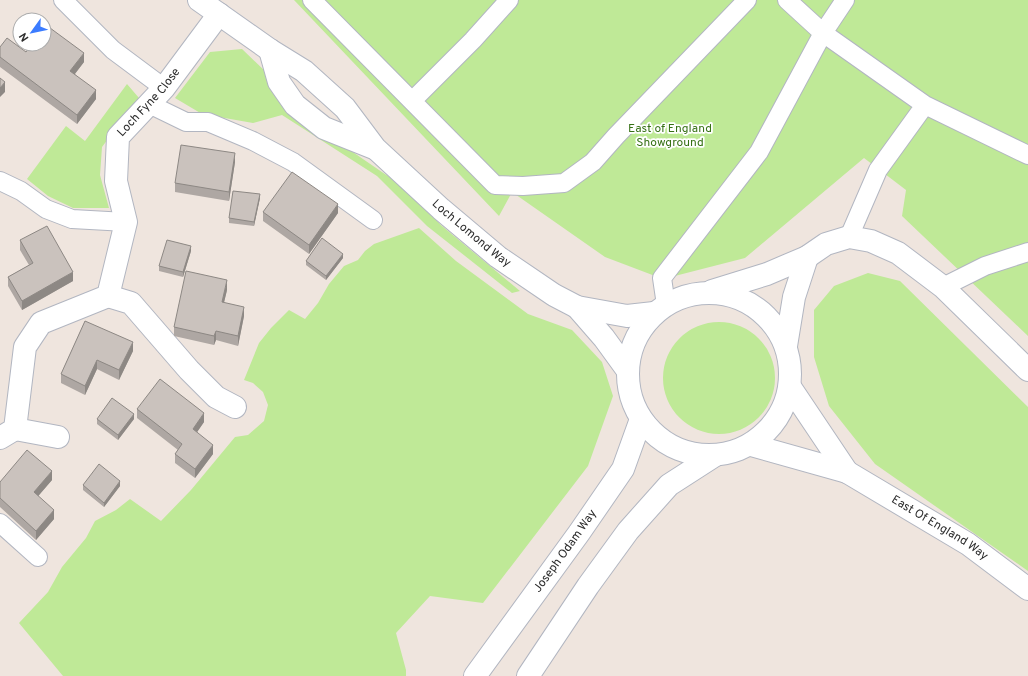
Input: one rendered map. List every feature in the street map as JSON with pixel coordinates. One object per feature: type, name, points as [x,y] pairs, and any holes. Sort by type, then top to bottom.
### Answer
[{"type":"street","name":"Loch Lomond Way","points":[[199,0],[270,50],[304,70],[345,108],[375,148],[441,209],[498,256],[554,295],[577,307],[627,316],[660,309]]},
{"type":"street","name":"Loch Fyne Close","points":[[108,296],[126,222],[116,181],[118,137],[164,88],[219,14]]},
{"type":"street","name":"Loch Lomond Way","points":[[270,50],[279,82],[295,105],[324,128],[375,148]]},
{"type":"street","points":[[709,292],[733,296],[756,307],[774,324],[786,346],[791,366],[790,387],[783,410],[770,429],[751,445],[733,453],[714,456],[686,452],[660,440],[641,419],[631,396],[628,372],[631,350],[640,330],[660,309],[673,301],[690,295],[709,292],[767,274],[807,257],[826,244],[849,237],[871,241],[898,254],[943,287],[1028,370]]},
{"type":"street","points":[[786,346],[794,297],[807,257]]},
{"type":"street","points":[[58,437],[8,433],[25,347],[41,322],[108,296],[131,303],[189,370],[216,397],[235,407]]},
{"type":"street","name":"Loch Lomond Way","points":[[577,307],[604,338],[628,372]]},
{"type":"street","name":"East Of England Way","points":[[790,387],[847,472]]},
{"type":"street","name":"Joseph Odam Way","points":[[475,676],[579,533],[623,469],[641,419]]},
{"type":"street","name":"East Of England Way","points":[[751,445],[847,472],[968,544],[1028,589]]},
{"type":"street","points":[[528,676],[588,586],[628,531],[669,485],[714,456]]},
{"type":"lane","points":[[63,0],[113,50],[164,88]]},
{"type":"lane","points":[[312,0],[495,185],[523,186],[564,183],[593,162],[616,136],[747,0]]},
{"type":"lane","points":[[412,101],[473,40],[509,0]]},
{"type":"lane","points":[[787,0],[823,33],[925,106],[1028,155]]},
{"type":"lane","points":[[660,309],[662,278],[758,152],[823,33],[845,0]]},
{"type":"lane","points":[[149,104],[186,122],[208,122],[253,141],[293,162],[373,220]]},
{"type":"lane","points":[[849,237],[878,170],[925,106]]},
{"type":"lane","points":[[0,181],[21,191],[46,209],[72,219],[126,222]]},
{"type":"lane","points":[[943,287],[985,266],[1028,252]]},
{"type":"lane","points":[[0,523],[38,557]]},
{"type":"green space","name":"East of England Showground","points":[[294,0],[1028,0],[1028,336],[902,216],[906,190],[864,158],[745,258],[663,279],[605,257],[512,192],[499,216]]},
{"type":"green space","points":[[242,49],[341,144],[398,183],[442,226],[520,291],[512,293],[427,226],[377,176],[282,115],[253,123],[202,114],[175,98],[210,52]]},
{"type":"green space","points":[[127,84],[139,98],[102,147],[100,175],[109,208],[73,208],[48,196],[27,179],[66,126],[85,141]]},
{"type":"green space","points":[[419,228],[456,261],[528,314],[572,330],[602,362],[613,396],[588,466],[483,603],[430,596],[396,633],[406,670],[406,676],[63,676],[19,623],[48,592],[62,567],[86,538],[95,521],[116,510],[130,499],[161,521],[191,490],[235,437],[248,435],[264,421],[268,405],[263,392],[253,383],[244,380],[259,343],[271,328],[289,310],[305,319],[318,303],[329,284],[344,266],[358,260],[365,251],[374,244]]},
{"type":"green space","points":[[868,273],[900,281],[1028,407],[1028,571],[875,464],[829,406],[814,357],[814,310],[834,286]]},
{"type":"green space","points":[[719,322],[741,326],[759,338],[771,356],[775,378],[771,400],[759,418],[741,430],[719,434],[697,430],[679,418],[667,400],[663,378],[667,356],[679,338],[697,326]]},
{"type":"building","points":[[52,29],[84,53],[70,71],[96,90],[77,115],[0,57],[0,47],[7,38],[12,42],[12,52],[52,52]]},
{"type":"building","points":[[0,78],[5,82],[0,88]]},
{"type":"building","points":[[181,145],[235,153],[229,192],[175,183]]},
{"type":"building","points":[[292,172],[338,204],[309,245],[263,212]]},
{"type":"building","points":[[233,191],[260,194],[254,222],[229,218]]},
{"type":"building","points":[[47,226],[73,272],[22,301],[8,277],[33,263],[20,240]]},
{"type":"building","points":[[322,238],[343,254],[326,276],[306,261]]},
{"type":"building","points":[[167,240],[191,246],[183,272],[159,266]]},
{"type":"building","points":[[186,271],[227,280],[222,302],[244,307],[238,336],[216,331],[214,336],[174,327]]},
{"type":"building","points":[[85,321],[133,342],[119,370],[97,360],[85,386],[61,374]]},
{"type":"building","points":[[160,379],[204,413],[193,429],[213,445],[195,469],[175,454],[182,444],[137,409]]},
{"type":"building","points":[[112,398],[134,414],[118,435],[97,419]]},
{"type":"building","points":[[27,450],[52,471],[34,492],[54,510],[36,531],[0,498],[0,482]]},
{"type":"building","points":[[99,464],[120,481],[104,503],[83,485]]}]
